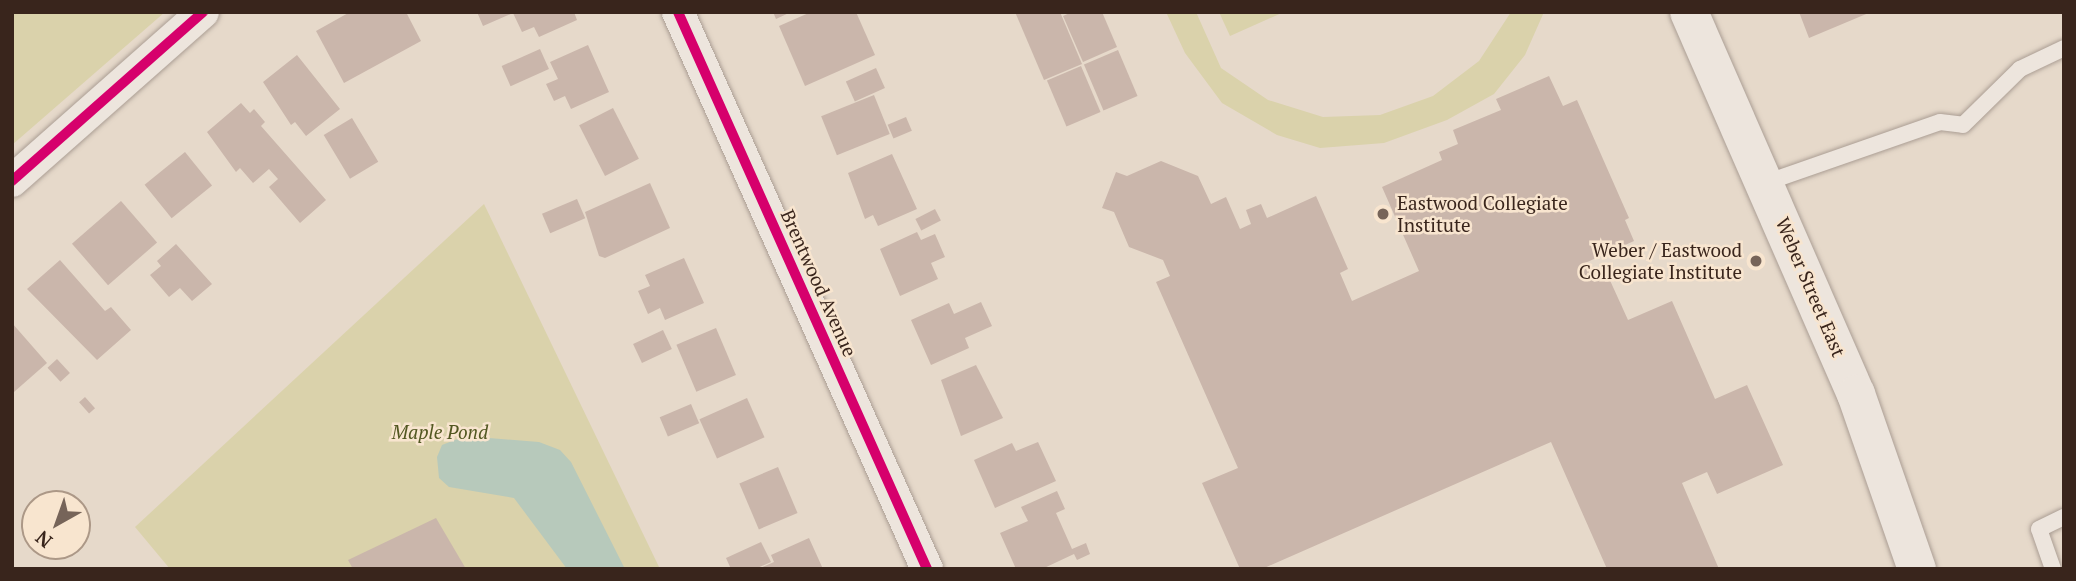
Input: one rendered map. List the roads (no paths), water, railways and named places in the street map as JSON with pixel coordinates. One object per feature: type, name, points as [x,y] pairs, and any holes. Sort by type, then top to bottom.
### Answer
[{"type":"main road","name":"Weber Street East","points":[[1689,12],[1856,394],[1917,569]]},
{"type":"street","points":[[12,181],[203,12]]},
{"type":"street","name":"Brentwood Avenue","points":[[678,12],[927,569]]},
{"type":"lane","points":[[1765,183],[1940,122],[1963,125],[2020,69],[2064,48]]},
{"type":"lane","points":[[2053,569],[2039,529],[2064,517]]},
{"type":"place","name":"Eastwood Collegiate Institute","points":[[1383,214]]},
{"type":"place","name":"Weber / Eastwood Collegiate Institute","points":[[1756,261]]},
{"type":"park label","name":"Maple Pond","points":[[440,432]]}]
